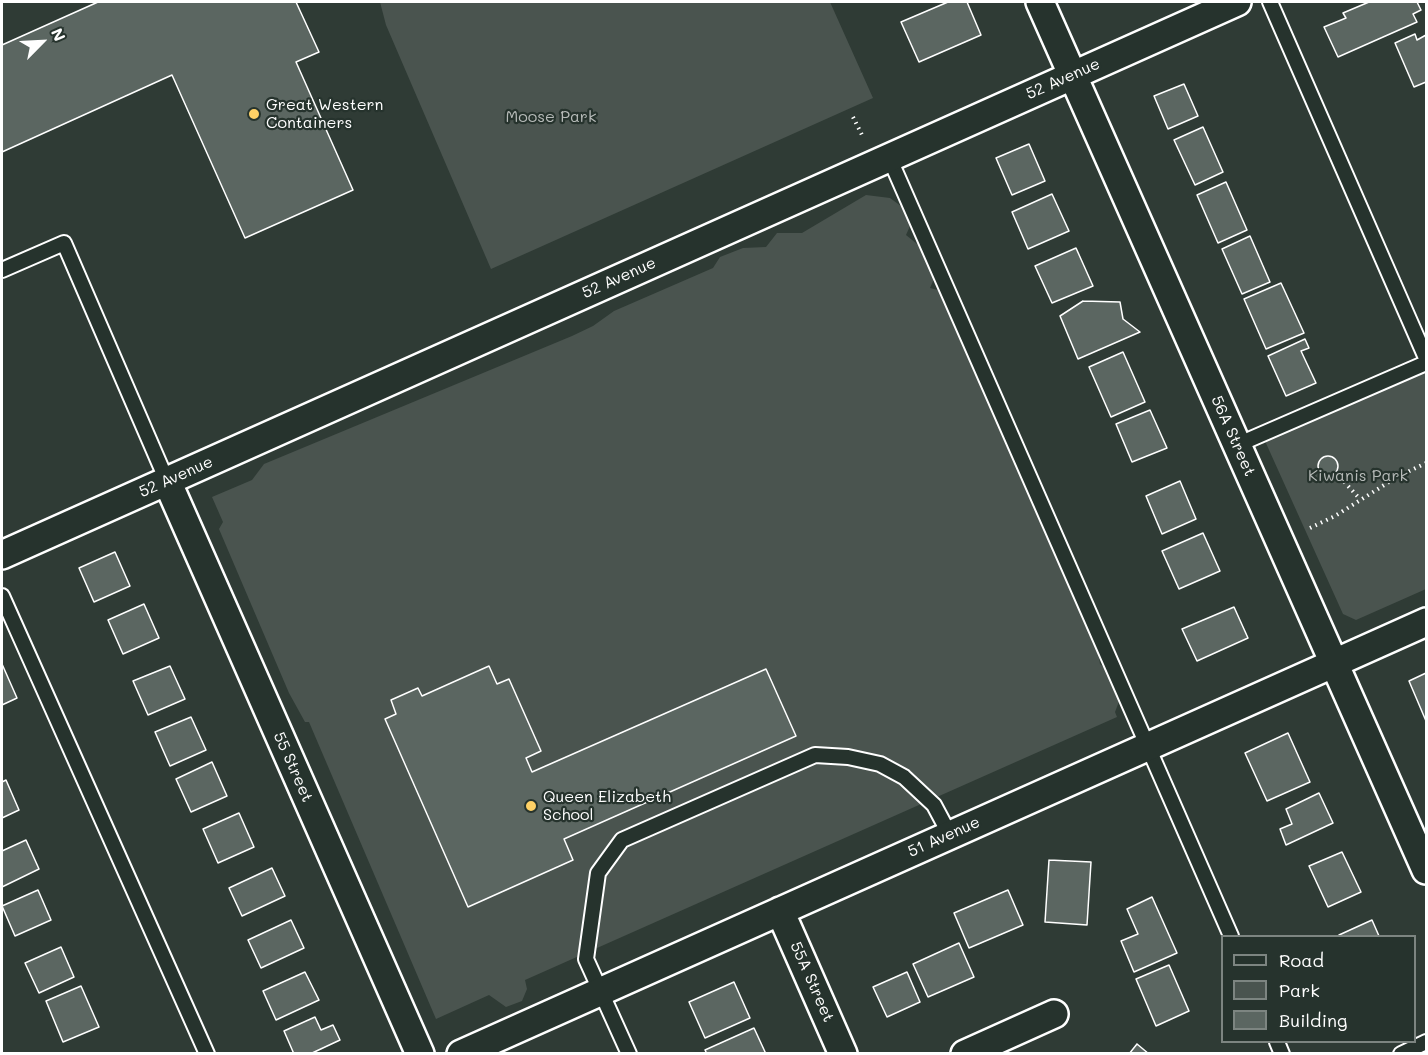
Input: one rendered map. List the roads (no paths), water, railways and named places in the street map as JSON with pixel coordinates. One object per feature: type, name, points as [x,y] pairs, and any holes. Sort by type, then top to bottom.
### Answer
[{"type":"street","name":"56A Street","points":[[1040,2],[1426,870]]},
{"type":"street","name":"52 Avenue","points":[[2,555],[1238,2]]},
{"type":"street","name":"55 Street","points":[[166,481],[420,1053]]},
{"type":"street","name":"51 Avenue","points":[[461,1053],[1426,622]]},
{"type":"street","name":"55A Street","points":[[780,911],[843,1053]]},
{"type":"street","points":[[965,1053],[1054,1014]]},
{"type":"lane","points":[[1270,2],[1426,358]]},
{"type":"lane","points":[[889,157],[1231,935]]},
{"type":"lane","points":[[2,270],[64,243],[166,481]]},
{"type":"lane","points":[[1237,445],[1426,363]]},
{"type":"lane","points":[[2,596],[207,1053]]},
{"type":"lane","points":[[629,1053],[586,959],[598,873],[622,840],[815,755],[848,757],[880,764],[904,777],[934,805],[950,835]]},
{"type":"lane","points":[[1401,1053],[1426,1042]]},
{"type":"place","name":"Great Western Containers","points":[[254,114]]},
{"type":"place","name":"Queen Elizabeth School","points":[[531,806]]},
{"type":"park label","name":"Moose Park","points":[[551,117]]},
{"type":"park label","name":"Kiwanis Park","points":[[1358,476]]}]
